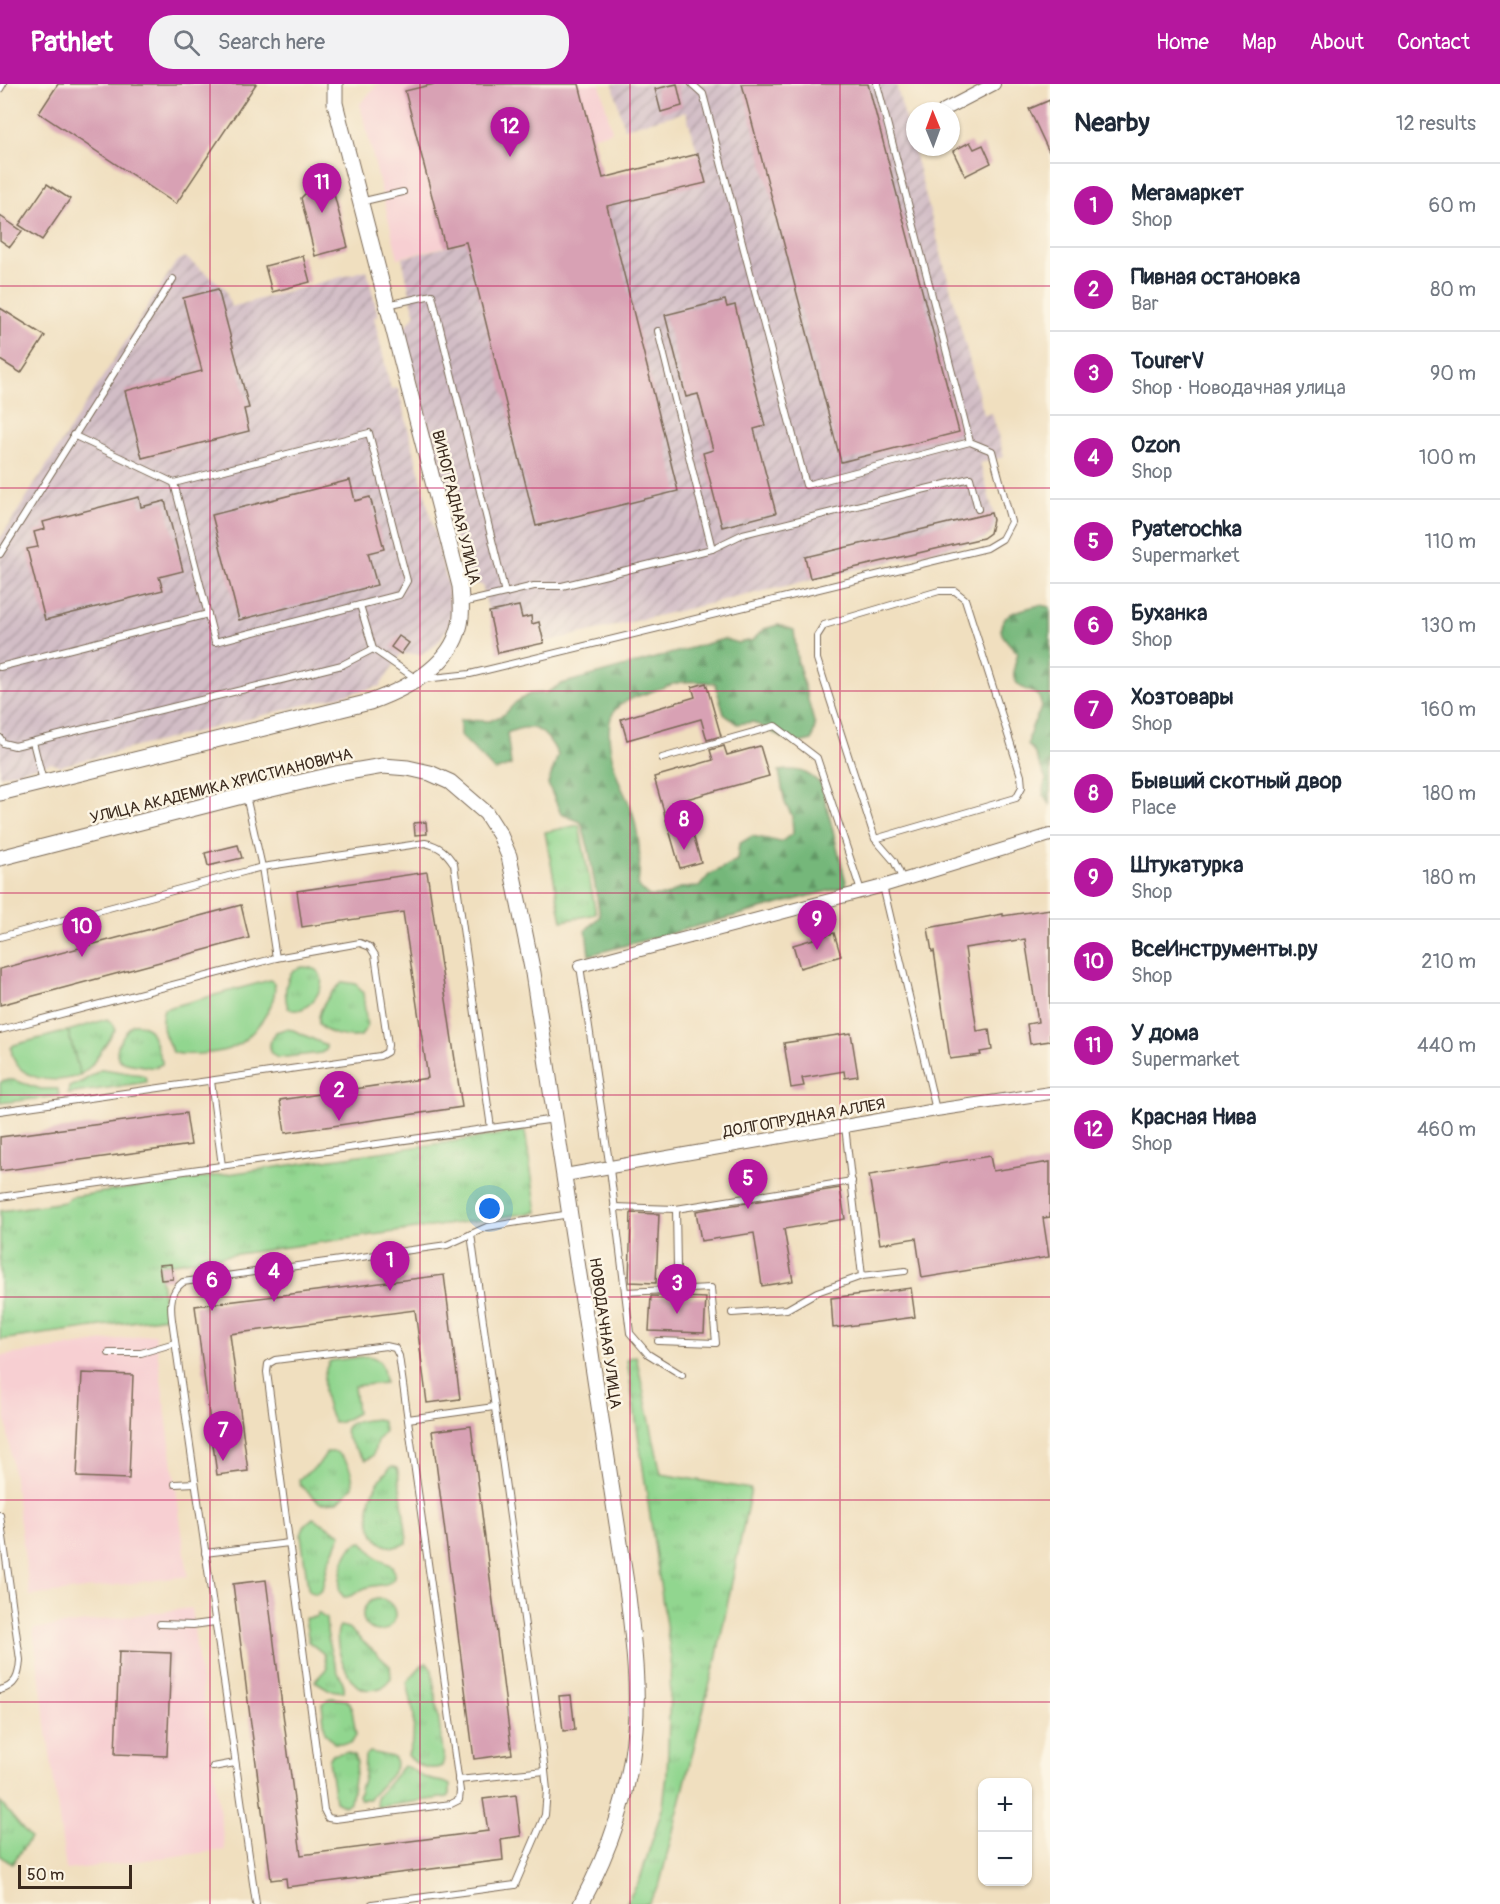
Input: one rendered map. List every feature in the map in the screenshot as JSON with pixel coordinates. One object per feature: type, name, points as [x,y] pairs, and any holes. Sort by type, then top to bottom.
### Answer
[{"type":"street","name":"ВИНОГРАДНАЯ УЛИЦА","points":[[0,793],[370,702],[418,680],[453,646],[460,626],[460,586],[335,103],[335,84]]},
{"type":"street","points":[[959,102],[994,84]]},
{"type":"street","name":"УЛИЦА АКАДЕМИКА ХРИСТИАНОВИЧА","points":[[0,858],[246,795],[352,771],[383,766],[408,768],[430,773],[450,782]]},
{"type":"street","name":"НОВОДАЧНАЯ УЛИЦА","points":[[450,782],[486,813],[500,835],[509,856],[533,973],[628,1596],[636,1683],[635,1728],[629,1775],[618,1822],[601,1866],[581,1904]]},
{"type":"street","points":[[580,966],[883,886],[1050,835]]},
{"type":"street","name":"ДОЛГОПРУДНАЯ АЛЛЕЯ","points":[[565,1175],[936,1110],[1050,1093]]},
{"type":"lane","points":[[0,89],[3,84]]},
{"type":"lane","points":[[360,605],[373,649],[418,680],[470,674],[987,548],[1002,539],[1011,522],[992,451],[970,442],[806,485],[703,94],[692,84]]},
{"type":"lane","points":[[877,84],[970,442]]},
{"type":"lane","points":[[360,202],[403,192]]},
{"type":"lane","points":[[0,554],[172,279]]},
{"type":"lane","points":[[387,305],[432,295],[505,593]]},
{"type":"lane","points":[[658,331],[712,549]]},
{"type":"lane","points":[[73,435],[174,483],[369,433],[407,581],[399,595],[215,642],[174,483]]},
{"type":"lane","points":[[461,603],[534,586],[562,586],[712,549],[743,534],[970,478],[978,509]]},
{"type":"lane","points":[[875,839],[1017,798],[1022,787],[1021,776],[966,599],[955,591],[939,591],[824,625],[817,636],[817,658],[875,839],[894,861],[903,880]]},
{"type":"lane","points":[[0,667],[208,614]]},
{"type":"lane","points":[[0,738],[3,743],[15,746],[33,742],[342,665],[373,649]]},
{"type":"lane","points":[[662,758],[776,726],[817,758],[861,892]]},
{"type":"lane","points":[[33,742],[44,782]]},
{"type":"lane","points":[[246,795],[262,867],[276,958]]},
{"type":"lane","points":[[0,937],[262,867],[425,843],[437,846],[447,853],[454,864],[491,1128]]},
{"type":"lane","points":[[883,886],[936,1110]]},
{"type":"lane","points":[[0,1030],[276,958],[360,944],[370,946],[375,955],[388,1045],[387,1052],[372,1057],[0,1111]]},
{"type":"lane","points":[[580,966],[630,1333],[648,1354],[682,1375]]},
{"type":"lane","points":[[211,1081],[222,1166]]},
{"type":"lane","points":[[0,1197],[556,1119]]},
{"type":"lane","points":[[845,1126],[862,1276]]},
{"type":"lane","points":[[614,1207],[676,1209],[852,1181]]},
{"type":"lane","points":[[676,1209],[677,1268]]},
{"type":"lane","points":[[256,1904],[175,1343],[170,1307],[171,1296],[183,1282],[447,1245],[487,1227],[570,1214]]},
{"type":"lane","points":[[372,1904],[515,1886],[545,1815],[547,1790],[471,1234]]},
{"type":"lane","points":[[732,1312],[787,1309],[817,1292],[862,1276],[905,1271]]},
{"type":"lane","points":[[624,1292],[711,1288],[716,1343],[658,1341]]},
{"type":"lane","points":[[109,1353],[141,1353],[175,1343]]},
{"type":"lane","points":[[386,1346],[395,1348],[399,1356],[408,1419],[459,1800],[451,1804],[328,1818],[324,1810],[267,1372],[268,1364],[275,1360],[386,1346]]},
{"type":"lane","points":[[408,1419],[494,1407]]},
{"type":"lane","points":[[176,1484],[195,1483]]},
{"type":"lane","points":[[0,1515],[3,1565],[20,1660],[19,1674],[14,1684],[0,1690]]},
{"type":"lane","points":[[205,1553],[289,1543]]},
{"type":"lane","points":[[160,1624],[194,1625],[215,1622]]},
{"type":"lane","points":[[213,1767],[235,1763]]},
{"type":"lane","points":[[458,1780],[544,1771]]},
{"type":"shaded area","points":[[378,84],[600,84],[612,131],[592,137],[611,206],[398,258],[360,104]]},
{"type":"shaded area","points":[[613,84],[896,84],[906,122],[906,156],[915,156],[984,415],[992,413],[1004,457],[980,463],[996,522],[992,533],[983,540],[498,653],[482,585],[466,582],[403,330],[415,315],[402,258],[610,206],[604,178],[698,154],[686,112],[624,128]]},
{"type":"shaded area","points":[[185,257],[225,288],[231,307],[367,270],[378,316],[374,317],[391,389],[398,388],[447,581],[451,613],[449,625],[432,648],[421,654],[401,654],[380,686],[60,766],[51,763],[0,776],[0,539],[176,262]]},
{"type":"shaded area","points":[[155,1334],[188,1576],[30,1596],[0,1376],[0,1356]]},
{"type":"shaded area","points":[[191,1608],[225,1850],[66,1870],[33,1629]]},
{"type":"green space","points":[[1040,605],[1050,607],[1050,804],[1043,794],[1046,779],[1033,750],[1028,745],[1030,732],[1041,708],[1040,699],[1037,694],[1017,684],[1014,668],[1018,653],[1003,636],[1001,627],[1007,616]]},
{"type":"green space","points":[[778,625],[794,630],[797,659],[815,726],[812,740],[794,744],[753,722],[737,724],[724,714],[715,683],[696,681],[674,684],[629,700],[613,713],[610,721],[610,743],[617,776],[632,810],[637,832],[640,858],[638,886],[649,896],[666,896],[680,888],[699,887],[709,875],[737,860],[739,844],[752,836],[781,842],[793,833],[792,816],[785,803],[779,771],[797,770],[806,773],[821,784],[847,886],[589,955],[586,930],[600,916],[589,850],[581,822],[561,814],[548,784],[558,755],[549,739],[538,730],[516,729],[507,733],[511,765],[495,771],[460,735],[460,720],[490,721],[505,714],[516,702],[530,694],[546,693],[561,684],[724,639],[738,643],[753,640],[764,629]]},
{"type":"green space","points":[[579,825],[596,914],[562,921],[545,832]]},
{"type":"green space","points":[[303,967],[315,969],[320,975],[321,984],[318,993],[305,1008],[296,1010],[288,1008],[286,989],[289,977],[297,969]]},
{"type":"green space","points":[[270,980],[274,983],[275,992],[268,1012],[254,1031],[237,1045],[217,1052],[192,1054],[173,1052],[162,1026],[164,1009]]},
{"type":"green space","points":[[343,982],[356,984],[363,993],[367,1027],[361,1036],[338,1035],[327,1031],[319,1024],[323,1007],[330,995]]},
{"type":"green space","points":[[107,1019],[113,1024],[115,1030],[91,1066],[80,1075],[68,1031]]},
{"type":"green space","points":[[133,1024],[140,1024],[149,1030],[162,1064],[147,1067],[125,1063],[119,1059],[117,1050],[119,1045]]},
{"type":"green space","points":[[286,1029],[326,1045],[326,1050],[321,1053],[277,1058],[270,1052],[270,1043],[276,1032]]},
{"type":"green space","points":[[68,1031],[80,1075],[60,1080],[38,1078],[20,1068],[14,1059],[11,1048],[14,1045]]},
{"type":"green space","points":[[102,1069],[142,1075],[147,1082],[68,1094],[69,1087]]},
{"type":"green space","points":[[4,1080],[13,1080],[41,1089],[58,1089],[59,1096],[0,1103],[0,1083]]},
{"type":"green space","points":[[525,1131],[537,1212],[159,1265],[166,1317],[0,1340],[0,1211],[65,1202],[70,1197]]},
{"type":"green space","points":[[368,1356],[380,1362],[385,1383],[354,1386],[357,1413],[341,1422],[334,1423],[324,1392],[326,1368],[330,1361]]},
{"type":"green space","points":[[636,1356],[661,1474],[751,1489],[717,1655],[660,1883],[648,1904],[626,1904],[640,1879],[663,1806],[667,1775],[671,1659],[627,1359]]},
{"type":"green space","points":[[377,1419],[383,1422],[384,1431],[377,1441],[373,1456],[366,1460],[347,1438],[345,1432],[350,1424]]},
{"type":"green space","points":[[327,1452],[336,1452],[347,1463],[353,1487],[338,1502],[320,1503],[300,1485],[299,1479],[318,1465]]},
{"type":"green space","points":[[392,1466],[398,1471],[407,1539],[407,1543],[397,1546],[381,1543],[376,1537],[372,1530],[369,1512],[375,1487]]},
{"type":"green space","points":[[313,1518],[341,1534],[327,1567],[322,1590],[316,1594],[310,1592],[308,1588],[301,1535],[305,1525]]},
{"type":"green space","points":[[363,1542],[377,1558],[392,1566],[394,1578],[387,1584],[365,1588],[344,1597],[339,1591],[344,1561],[351,1548]]},
{"type":"green space","points":[[379,1599],[390,1604],[395,1615],[390,1626],[379,1631],[368,1626],[363,1615],[368,1604]]},
{"type":"green space","points":[[318,1613],[326,1619],[331,1651],[344,1692],[330,1690],[315,1681],[327,1668],[324,1654],[309,1642],[305,1618],[317,1617]]},
{"type":"green space","points":[[340,1626],[348,1628],[390,1666],[391,1678],[383,1687],[371,1690],[362,1688],[349,1676],[341,1658],[337,1640]]},
{"type":"green space","points":[[427,1663],[432,1670],[444,1759],[442,1766],[437,1768],[428,1768],[419,1764],[408,1755],[413,1740],[414,1714],[407,1682],[422,1665]]},
{"type":"green space","points":[[332,1698],[347,1700],[352,1710],[356,1735],[351,1743],[334,1743],[325,1732],[322,1704]]},
{"type":"green space","points":[[346,1752],[354,1755],[357,1762],[350,1802],[345,1806],[335,1801],[329,1760],[332,1755]]},
{"type":"green space","points":[[370,1752],[392,1757],[396,1765],[390,1776],[369,1799],[360,1799],[358,1796],[364,1776],[365,1756]]},
{"type":"green space","points":[[403,1766],[423,1777],[448,1783],[450,1794],[448,1797],[377,1807],[376,1798]]},
{"type":"green space","points":[[0,1802],[30,1838],[12,1864],[0,1856]]},
{"type":"building","points":[[58,84],[256,84],[176,204],[39,113]]},
{"type":"building","points":[[434,84],[579,84],[603,178],[698,154],[706,183],[607,206],[678,491],[536,526],[466,242],[445,247],[405,91]]},
{"type":"building","points":[[677,84],[682,106],[661,112],[655,89]]},
{"type":"building","points":[[742,84],[868,84],[959,432],[841,462]]},
{"type":"building","points":[[1050,100],[1050,154],[1029,109]]},
{"type":"building","points":[[970,142],[974,149],[983,145],[991,163],[965,176],[955,156],[960,156],[960,147]]},
{"type":"building","points":[[331,183],[348,247],[315,256],[301,198],[310,189]]},
{"type":"building","points":[[47,184],[70,199],[42,240],[19,225]]},
{"type":"building","points":[[0,216],[22,231],[10,247],[0,240]]},
{"type":"building","points":[[303,256],[310,282],[272,292],[265,266]]},
{"type":"building","points":[[218,289],[249,408],[244,409],[249,431],[142,458],[125,391],[202,371],[183,298]]},
{"type":"building","points":[[725,300],[727,307],[735,305],[765,426],[754,429],[776,513],[722,527],[703,453],[713,450],[698,394],[686,397],[665,315]]},
{"type":"building","points":[[0,308],[45,336],[21,373],[0,360]]},
{"type":"building","points":[[350,480],[355,501],[370,497],[384,549],[368,553],[377,585],[239,620],[212,515]]},
{"type":"building","points":[[139,497],[141,507],[165,501],[183,571],[159,577],[163,590],[45,620],[27,549],[38,547],[34,532],[45,529],[43,522]]},
{"type":"building","points":[[991,513],[993,520],[990,533],[983,538],[810,578],[805,557]]},
{"type":"building","points":[[519,606],[522,618],[531,616],[532,624],[539,622],[544,643],[498,653],[489,612]]},
{"type":"building","points":[[399,636],[409,643],[401,654],[391,647]]},
{"type":"building","points":[[706,683],[721,736],[707,740],[701,719],[627,740],[621,719],[695,697],[692,687]]},
{"type":"building","points":[[724,746],[727,755],[760,746],[769,776],[683,800],[701,862],[680,868],[654,777],[713,760],[710,750]]},
{"type":"building","points":[[426,822],[427,834],[415,835],[414,823]]},
{"type":"building","points":[[238,845],[242,858],[208,866],[205,853]]},
{"type":"building","points":[[427,872],[462,1107],[285,1133],[280,1100],[428,1078],[403,912],[302,927],[297,891]]},
{"type":"building","points":[[241,905],[249,938],[0,1005],[0,969]]},
{"type":"building","points":[[1050,909],[1050,1041],[1030,1044],[1027,1024],[1038,1022],[1025,939],[965,948],[977,1031],[989,1029],[992,1050],[980,1052],[981,1055],[950,1059],[934,951],[932,952],[928,928],[1003,914],[1003,916]]},
{"type":"building","points":[[834,933],[841,956],[800,968],[793,945]]},
{"type":"building","points":[[851,1033],[858,1076],[845,1078],[844,1071],[802,1078],[804,1086],[791,1088],[784,1043]]},
{"type":"building","points":[[186,1113],[191,1145],[0,1171],[0,1137]]},
{"type":"building","points":[[990,1156],[993,1171],[1050,1162],[1050,1217],[1043,1218],[1049,1257],[922,1278],[916,1238],[880,1244],[869,1175]]},
{"type":"building","points":[[840,1188],[845,1219],[784,1229],[793,1281],[762,1286],[754,1233],[701,1241],[696,1211]]},
{"type":"building","points":[[631,1213],[659,1214],[656,1283],[629,1282]]},
{"type":"building","points":[[171,1264],[173,1279],[161,1280],[159,1265]]},
{"type":"building","points":[[444,1275],[460,1399],[427,1403],[415,1310],[230,1334],[248,1471],[217,1475],[195,1306]]},
{"type":"building","points":[[911,1288],[915,1317],[833,1328],[831,1298]]},
{"type":"building","points":[[651,1296],[706,1298],[704,1333],[649,1331]]},
{"type":"building","points":[[82,1373],[133,1375],[129,1479],[77,1477]]},
{"type":"building","points":[[471,1426],[512,1754],[474,1759],[432,1431]]},
{"type":"building","points":[[266,1580],[301,1855],[488,1831],[483,1799],[516,1795],[521,1836],[501,1839],[503,1860],[287,1887],[286,1878],[271,1880],[233,1584]]},
{"type":"building","points":[[119,1651],[171,1653],[167,1756],[115,1754]]},
{"type":"building","points":[[571,1695],[575,1730],[563,1731],[559,1696]]},
{"type":"place","name":"Красная Нива","points":[[510,157]]},
{"type":"place","name":"У дома","points":[[322,213]]},
{"type":"place","name":"Бывший скотный двор","points":[[684,850]]},
{"type":"place","name":"Штукатурка","points":[[817,950]]},
{"type":"place","name":"ВсеИнструменты.ру","points":[[82,957]]},
{"type":"place","name":"Пивная остановка","points":[[339,1121]]},
{"type":"place","name":"Pyaterochka","points":[[748,1209]]},
{"type":"place","name":"Мегамаркет","points":[[390,1291]]},
{"type":"place","name":"Ozon","points":[[274,1302]]},
{"type":"place","name":"Буханка","points":[[212,1311]]},
{"type":"place","name":"TourerV","points":[[677,1314]]},
{"type":"place","name":"Хозтовары","points":[[223,1461]]}]
